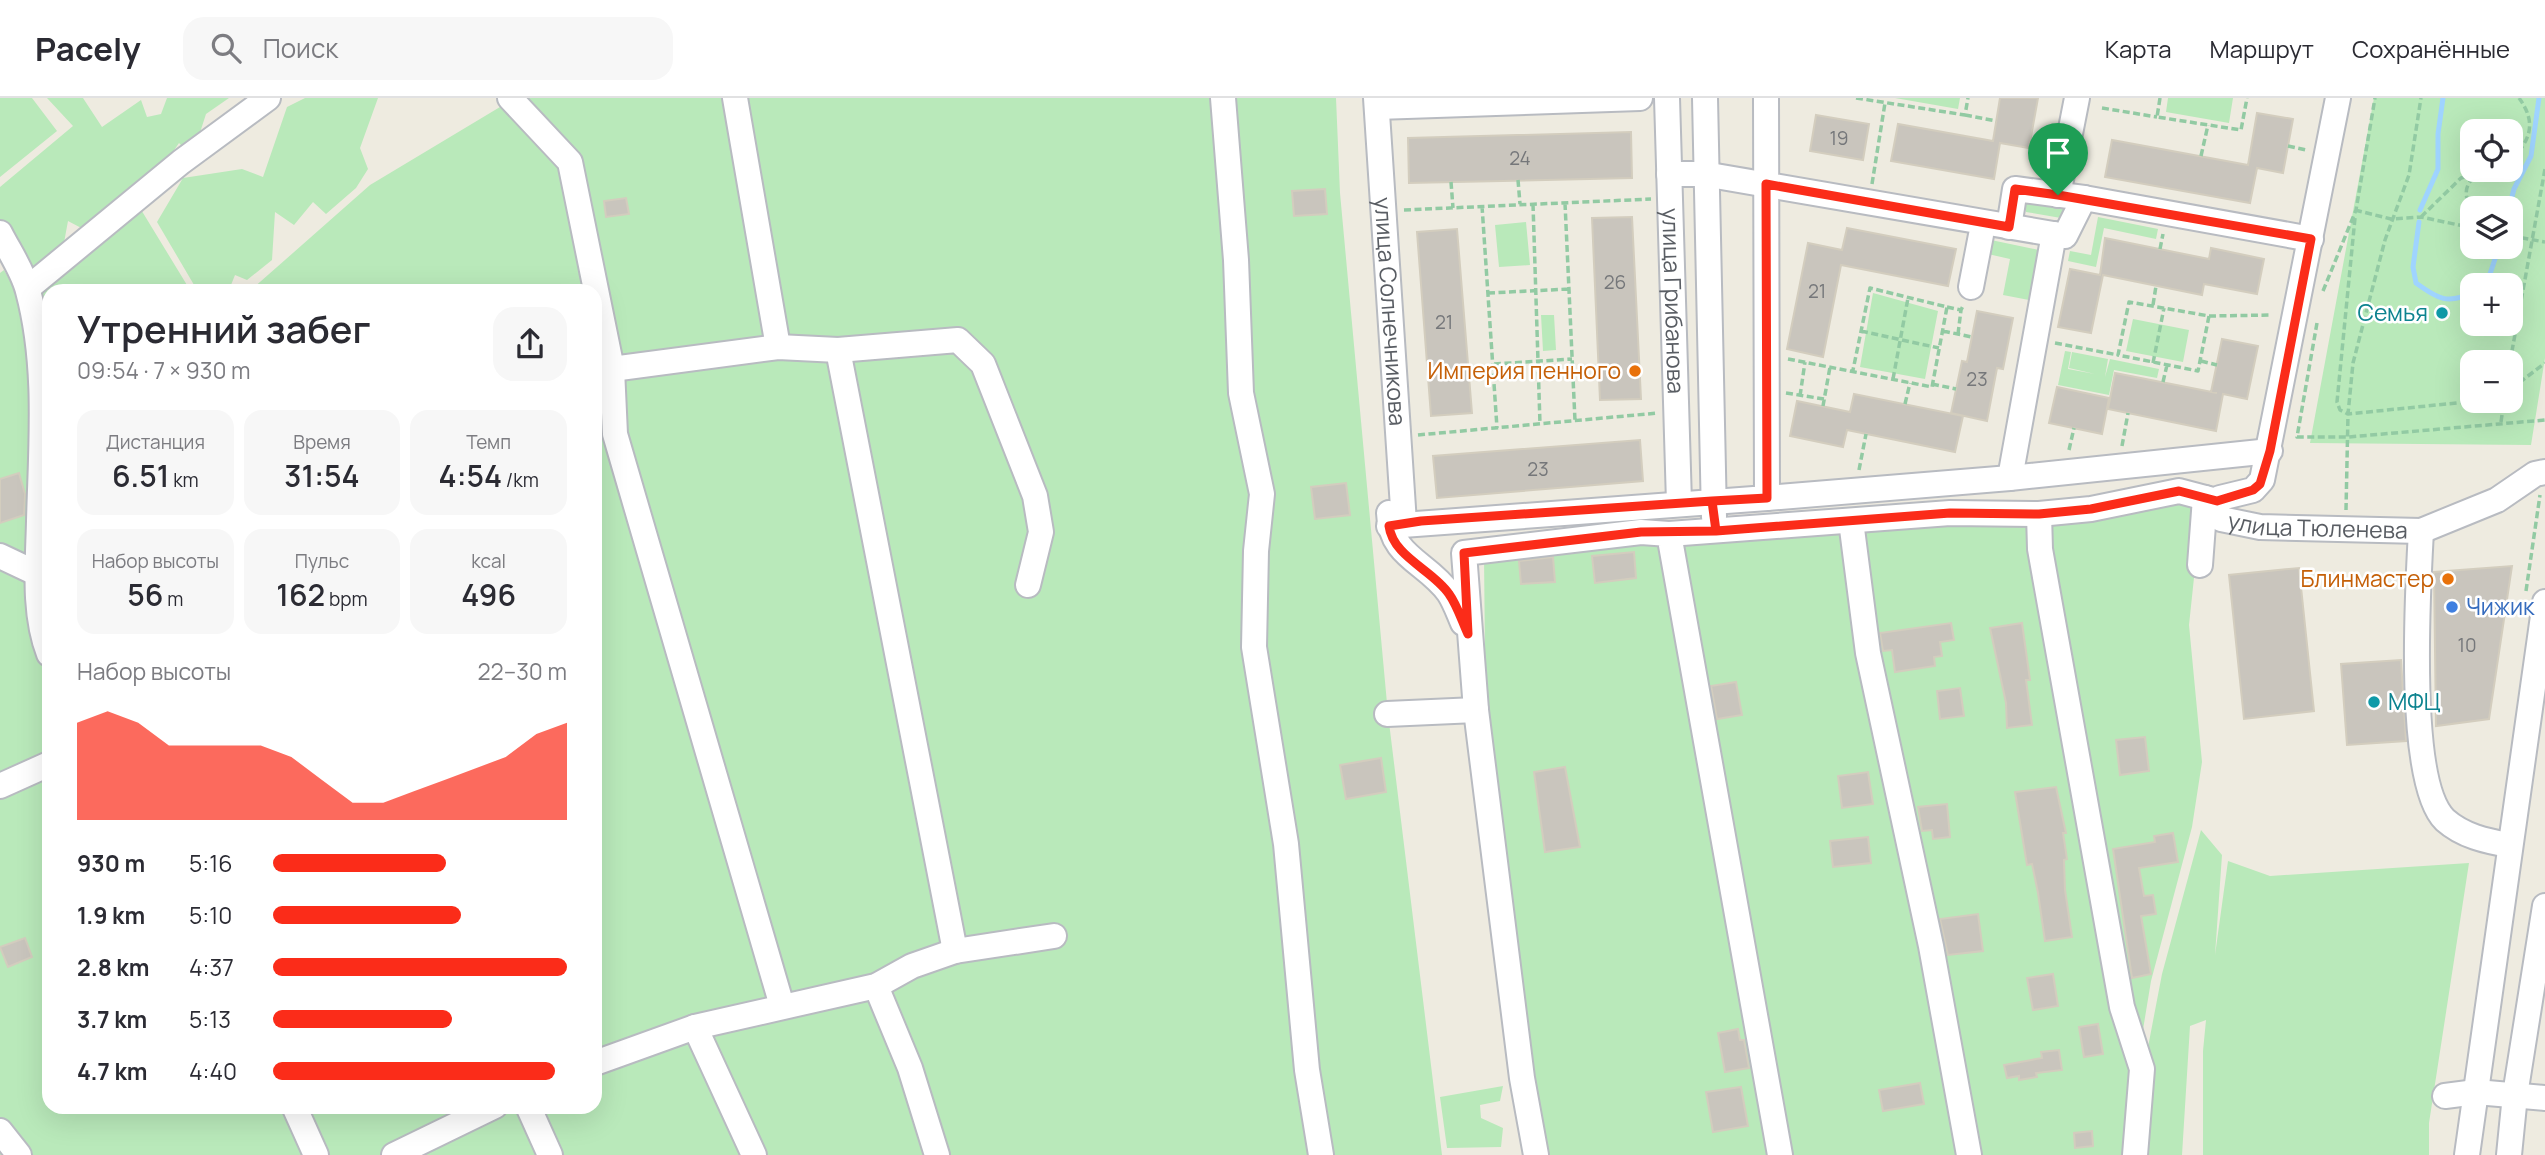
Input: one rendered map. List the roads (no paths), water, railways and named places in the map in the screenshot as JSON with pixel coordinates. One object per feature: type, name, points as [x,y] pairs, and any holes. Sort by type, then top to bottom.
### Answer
[{"type":"street","points":[[28,288],[181,162],[268,98]]},
{"type":"street","points":[[510,98],[570,162],[595,284]]},
{"type":"street","points":[[735,98],[778,347]]},
{"type":"street","points":[[1223,98],[1236,260],[1241,393],[1262,494],[1256,551],[1254,647],[1286,844],[1307,1070],[1321,1155]]},
{"type":"street","points":[[1376,103],[1640,98]]},
{"type":"street","name":"улица Грибанова","points":[[1667,98],[1679,503]]},
{"type":"street","name":"улица Грибанова","points":[[1705,98],[1704,174],[1712,501],[1716,531]]},
{"type":"street","points":[[1766,98],[1767,498]]},
{"type":"street","points":[[2058,195],[2077,98]]},
{"type":"street","points":[[1468,634],[1450,594],[1432,574],[1406,555],[1390,533],[1397,524],[2010,478],[2270,451],[2338,98]]},
{"type":"street","name":"улица Солнечникова","points":[[1376,103],[1400,469],[1397,524]]},
{"type":"street","points":[[1669,174],[1704,174],[2065,236],[2084,198]]},
{"type":"street","points":[[2009,227],[2015,189],[2084,198],[2311,239]]},
{"type":"street","points":[[0,233],[28,288],[42,381]]},
{"type":"street","points":[[2010,478],[2053,234]]},
{"type":"street","points":[[1971,287],[1981,235]]},
{"type":"street","points":[[602,320],[612,369],[615,434],[782,1006]]},
{"type":"street","points":[[612,369],[778,347],[838,350],[958,340],[984,363],[1035,496],[1041,532],[1028,585]]},
{"type":"street","points":[[838,350],[955,951]]},
{"type":"street","name":"улица Тюленева","points":[[2270,451],[2260,484],[2253,490],[2211,500],[2221,519],[2247,525],[2421,531],[2497,500],[2535,474],[2545,472]]},
{"type":"street","points":[[42,482],[38,574],[42,635]]},
{"type":"street","points":[[1536,1155],[1522,1077],[1476,710],[1468,634],[1464,553],[1641,532],[1669,534],[1950,513],[2039,514],[2091,509],[2179,491],[2211,500],[2200,565]]},
{"type":"street","points":[[2039,514],[2040,549],[2122,1007],[2142,1069],[2135,1155]]},
{"type":"street","points":[[1851,521],[1868,653],[1931,946],[1969,1155]]},
{"type":"street","points":[[2421,531],[2414,652],[2426,778],[2444,819],[2477,840],[2509,845]]},
{"type":"street","points":[[1669,534],[1780,1155]]},
{"type":"street","points":[[0,556],[38,574]]},
{"type":"street","points":[[2468,1155],[2509,845],[2545,602]]},
{"type":"street","points":[[1387,714],[1476,710]]},
{"type":"street","points":[[0,786],[42,767]]},
{"type":"street","points":[[2509,1155],[2515,1096],[2545,906]]},
{"type":"street","points":[[602,1060],[695,1027],[876,986],[912,966],[955,951],[1054,936]]},
{"type":"street","points":[[876,986],[910,1068],[937,1155]]},
{"type":"street","points":[[695,1027],[754,1155]]},
{"type":"street","points":[[2445,1096],[2476,1092],[2545,1098]]},
{"type":"street","points":[[298,1114],[316,1155]]},
{"type":"street","points":[[394,1155],[479,1114]]},
{"type":"street","points":[[531,1114],[550,1155]]},
{"type":"street","points":[[0,1131],[19,1155]]},
{"type":"waterway","points":[[2420,210],[2438,169],[2438,134],[2443,98]]},
{"type":"waterway","points":[[2512,196],[2531,156],[2539,98]]},
{"type":"waterway","points":[[2419,222],[2413,267],[2416,283],[2443,298],[2460,297]]},
{"type":"waterway","points":[[2490,273],[2495,259]]},
{"type":"place","name":"Семья","points":[[2442,313]]},
{"type":"place","name":"Империя пенного","points":[[1635,371]]},
{"type":"place","name":"Блинмастер","points":[[2448,579]]},
{"type":"place","name":"Чижик","points":[[2452,607]]},
{"type":"place","name":"МФЦ","points":[[2374,702]]}]
